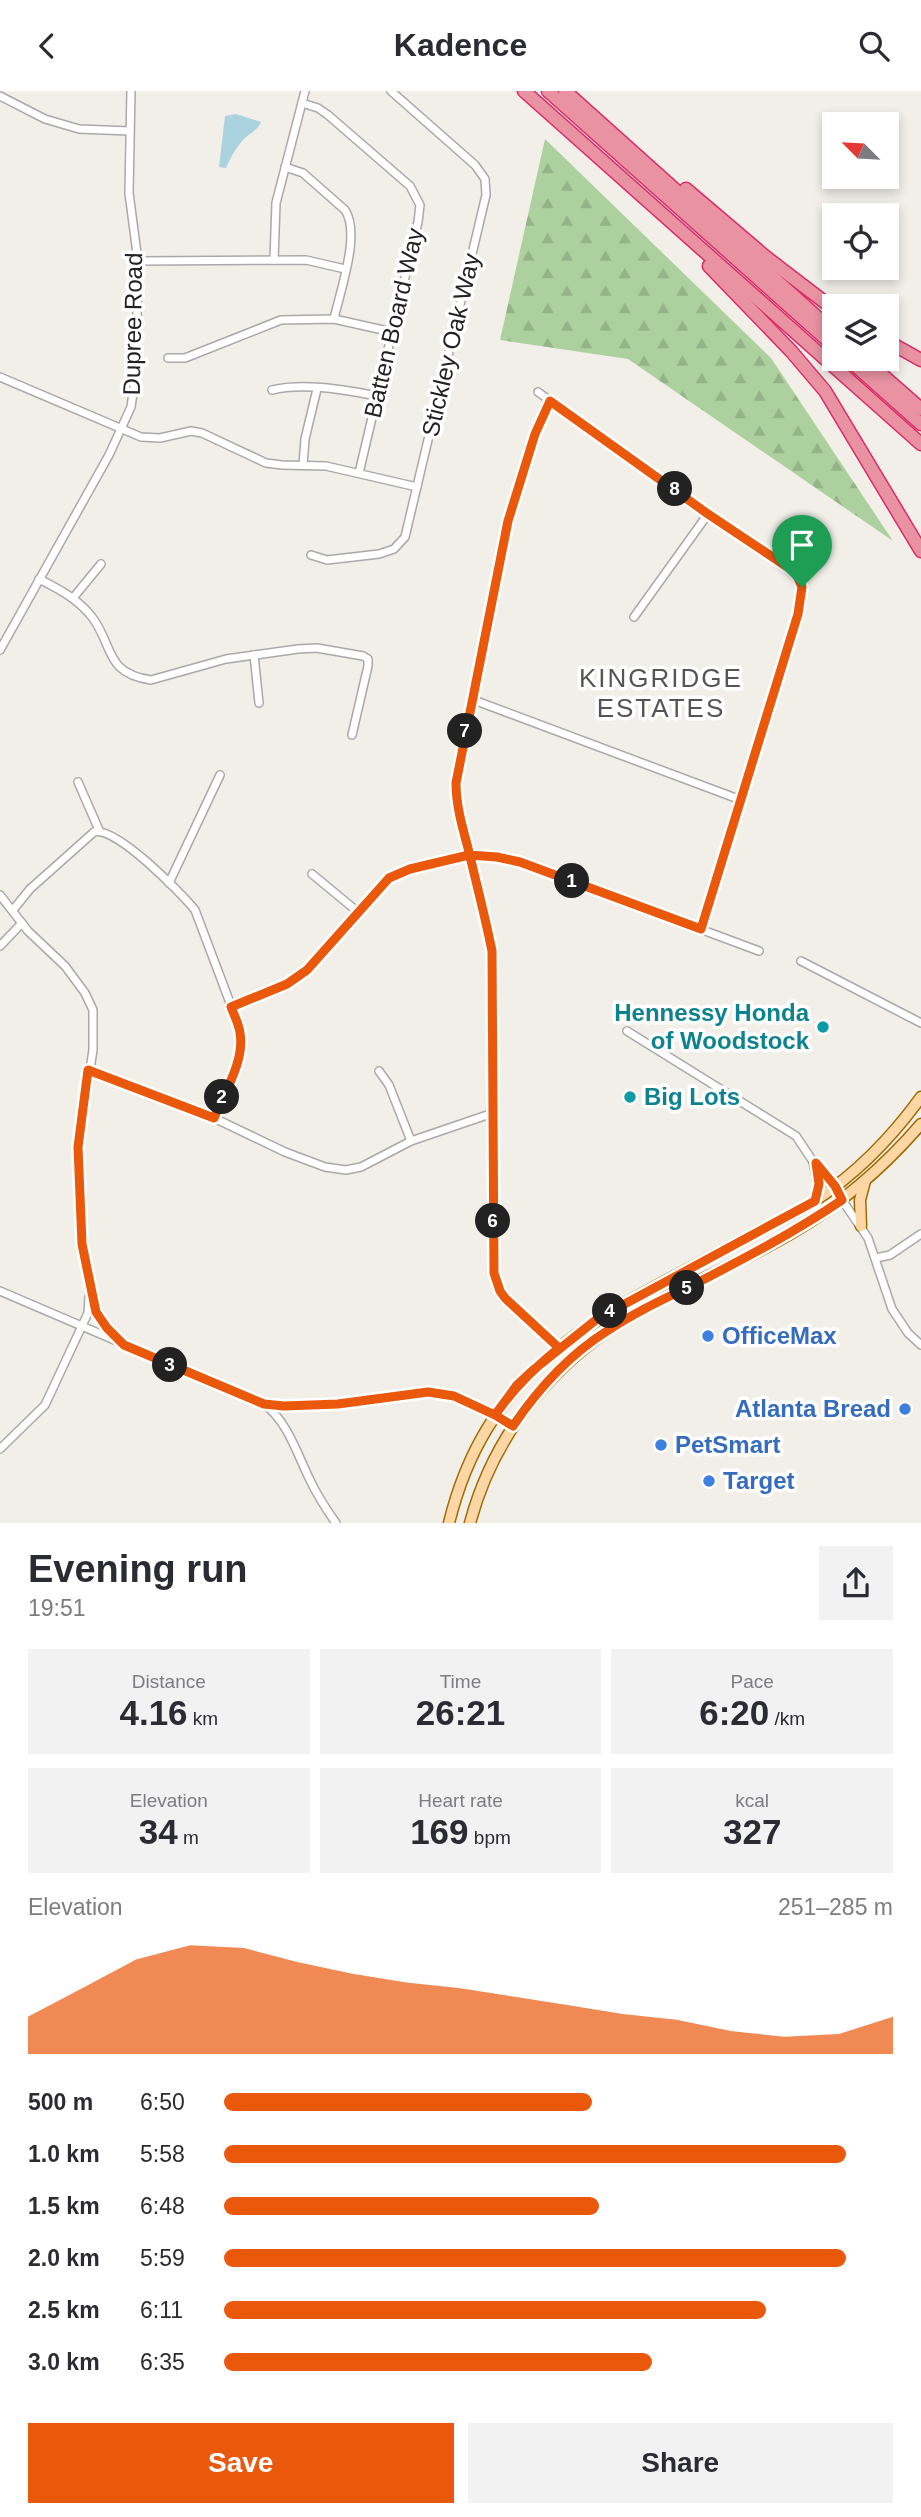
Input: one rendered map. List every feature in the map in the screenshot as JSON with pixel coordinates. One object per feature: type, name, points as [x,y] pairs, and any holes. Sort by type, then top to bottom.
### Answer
[{"type":"highway","points":[[524,91],[921,445]]},
{"type":"highway","points":[[548,91],[822,335]]},
{"type":"highway","points":[[565,91],[822,321]]},
{"type":"highway","points":[[586,111],[603,118],[766,258],[822,300]]},
{"type":"highway","points":[[639,194],[814,377],[843,419],[921,551]]},
{"type":"highway","points":[[899,348],[921,360]]},
{"type":"highway","points":[[861,371],[921,424]]},
{"type":"highway","points":[[878,371],[921,409]]},
{"type":"main road","points":[[449,1523],[465,1470],[495,1415],[517,1385],[559,1348],[624,1302],[696,1267],[815,1201],[873,1154],[921,1097]]},
{"type":"main road","points":[[470,1523],[485,1479],[513,1426],[556,1372],[606,1331],[643,1309],[792,1233],[842,1200],[865,1181],[921,1124]]},
{"type":"main road","points":[[815,1201],[819,1184],[816,1163]]},
{"type":"main road","points":[[861,1226],[860,1201],[865,1181]]},
{"type":"street","name":"Dupree Road","points":[[0,650],[131,407],[136,372],[138,261],[129,193],[131,91]]},
{"type":"street","points":[[274,260],[274,213],[305,91]]},
{"type":"street","name":"Stickley Oak Way","points":[[311,555],[327,560],[379,554],[394,549],[405,537],[486,187],[481,172],[475,165],[391,91]]},
{"type":"street","points":[[0,96],[45,120],[79,129],[129,131]]},
{"type":"street","name":"Batten Board Way","points":[[302,103],[328,115],[410,186],[420,205],[359,473]]},
{"type":"street","points":[[285,167],[303,173],[350,217],[352,236],[334,319]]},
{"type":"street","points":[[138,261],[306,260],[345,269]]},
{"type":"street","points":[[168,358],[185,358],[275,321],[334,319],[392,332]]},
{"type":"street","points":[[0,377],[141,437],[160,438],[191,431],[202,433],[266,463],[326,466],[417,487]]},
{"type":"street","points":[[272,390],[285,386],[377,396]]},
{"type":"street","points":[[303,465],[305,439],[317,389]]},
{"type":"street","points":[[538,392],[708,514],[796,573],[802,587],[798,614],[701,929]]},
{"type":"street","points":[[550,401],[535,434],[513,500],[456,783],[458,809],[492,951],[493,1251],[497,1283],[505,1298],[559,1348]]},
{"type":"street","points":[[634,617],[708,514]]},
{"type":"street","points":[[73,598],[101,564]]},
{"type":"street","points":[[39,579],[73,598],[91,615],[118,668],[139,678],[164,678],[206,664],[317,648],[363,656],[368,659],[363,693],[352,735]]},
{"type":"street","points":[[254,655],[259,702]]},
{"type":"street","points":[[471,699],[741,800]]},
{"type":"street","points":[[169,883],[220,775]]},
{"type":"street","points":[[78,782],[99,830],[129,849],[169,883],[195,911],[240,1032],[241,1048],[235,1069],[214,1118]]},
{"type":"street","points":[[13,910],[30,889],[99,830]]},
{"type":"street","points":[[231,1007],[298,977],[316,961],[389,878],[410,869],[469,855],[520,862],[759,951]]},
{"type":"street","points":[[313,874],[358,912]]},
{"type":"street","points":[[0,895],[22,923],[65,966],[89,1001],[94,1024],[78,1147],[82,1244],[96,1312],[124,1345]]},
{"type":"street","points":[[0,946],[22,923]]},
{"type":"street","points":[[801,961],[921,1023]]},
{"type":"street","points":[[627,1031],[796,1136],[835,1186],[869,1238],[892,1309],[908,1333],[921,1345]]},
{"type":"street","points":[[88,1070],[214,1118],[285,1152],[325,1167],[346,1170],[361,1167],[411,1141],[493,1113]]},
{"type":"street","points":[[379,1071],[389,1085],[411,1141]]},
{"type":"street","points":[[876,1258],[890,1255],[921,1234]]},
{"type":"street","points":[[0,1449],[45,1405],[87,1327],[90,1289]]},
{"type":"street","points":[[0,1291],[264,1404],[273,1411],[288,1434],[314,1488],[336,1523]]},
{"type":"street","points":[[87,1327],[95,1321],[96,1312]]},
{"type":"street","points":[[264,1404],[338,1404],[428,1392],[454,1396],[513,1426]]},
{"type":"green space","points":[[545,139],[771,358],[893,541],[628,359],[500,340]]},
{"type":"water","points":[[236,114],[261,122],[239,145],[226,168],[219,167],[225,116]]},
{"type":"place","name":"Hennessy Honda of Woodstock","points":[[823,1027]]},
{"type":"place","name":"Big Lots","points":[[630,1097]]},
{"type":"place","name":"OfficeMax","points":[[708,1336]]},
{"type":"place","name":"Atlanta Bread","points":[[905,1409]]},
{"type":"place","name":"PetSmart","points":[[661,1445]]},
{"type":"place","name":"Target","points":[[709,1481]]},
{"type":"district","name":"KINGRIDGE ESTATES","points":[[661,692]]},
{"type":"route","points":[[802,587],[796,573],[550,401],[535,434],[508,521],[456,783],[458,809],[469,855],[489,937],[492,951],[494,1273],[505,1298],[559,1348],[544,1360],[517,1385],[505,1400],[495,1415],[513,1426],[556,1372],[606,1331],[643,1309],[756,1253],[842,1200],[835,1186],[816,1163],[819,1184],[815,1201],[597,1319],[544,1360],[532,1371],[517,1385],[495,1415],[454,1396],[428,1392],[338,1404],[264,1404],[124,1345],[96,1312],[82,1244],[78,1147],[88,1070],[214,1118],[241,1048],[240,1032],[231,1007],[287,984],[307,970],[389,878],[410,869],[469,855],[520,862],[701,929],[798,614],[802,587]]}]
